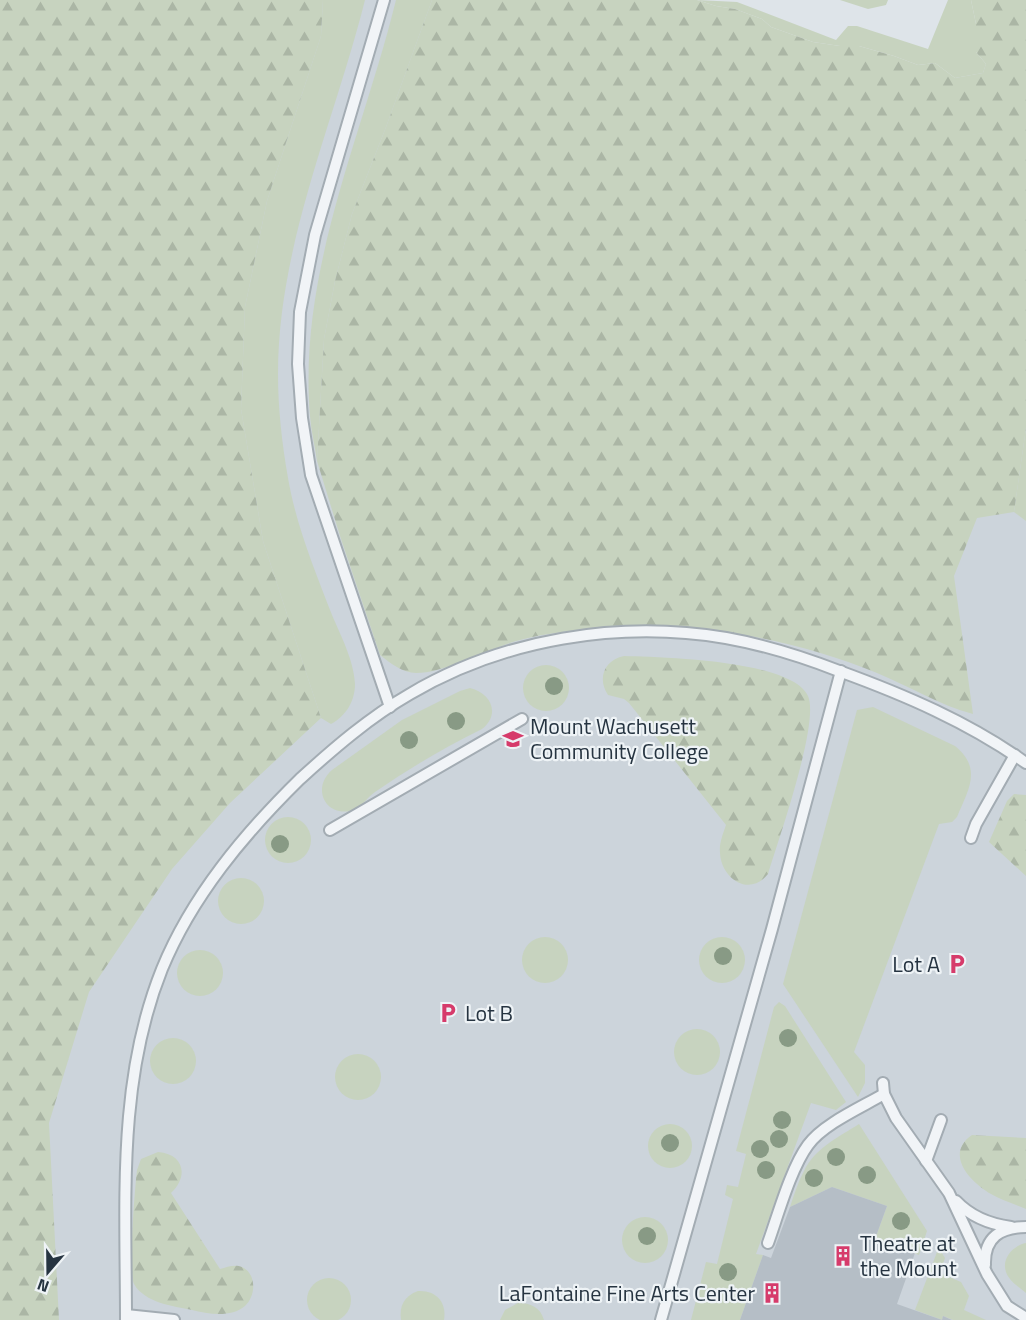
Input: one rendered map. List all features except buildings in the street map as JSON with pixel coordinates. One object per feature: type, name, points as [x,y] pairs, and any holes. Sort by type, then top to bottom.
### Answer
[{"type":"lane","points":[[384,0],[315,235],[300,312],[298,364],[302,418],[311,475],[390,707]]},
{"type":"lane","points":[[174,1320],[126,1317],[126,1135],[142,1031],[163,969],[190,912],[252,829],[332,750],[390,707],[446,675],[521,647],[552,640],[613,633],[650,632],[724,638],[760,645],[871,681],[948,715],[1026,762]]},
{"type":"lane","points":[[661,1320],[772,929],[841,671]]},
{"type":"lane","points":[[330,830],[522,719]]},
{"type":"lane","points":[[971,838],[976,824],[1015,755]]},
{"type":"lane","points":[[768,1243],[791,1178],[808,1144],[823,1130],[884,1089],[896,1118],[949,1193],[964,1209],[996,1225],[1026,1227]]},
{"type":"lane","points":[[926,1161],[941,1119]]},
{"type":"lane","points":[[949,1193],[987,1274],[1007,1305],[1026,1318]]},
{"type":"lane","points":[[987,1274],[985,1262],[990,1243],[997,1233],[1011,1227]]},
{"type":"shaded area","name":"Mount Wachusett Community College","points":[[0,0],[572,0],[530,157],[983,73],[1005,0],[1026,0],[1026,1320],[0,1320]]},
{"type":"green space","points":[[0,0],[323,0],[321,36],[267,201],[245,307],[241,409],[263,541],[321,718],[230,803],[172,869],[89,992],[49,1123],[59,1320],[0,1320]]},
{"type":"green space","points":[[323,0],[365,0],[297,231],[280,326],[278,374],[282,439],[296,513],[313,565],[347,649],[354,675],[355,690],[351,702],[341,717],[331,724],[321,718],[263,541],[241,409],[245,307],[267,201],[321,36]]},
{"type":"green space","points":[[396,0],[432,0],[352,214],[335,281],[324,339],[317,461],[310,416],[309,362],[314,309],[323,257],[336,205]]},
{"type":"green space","points":[[432,0],[697,0],[735,9],[762,19],[771,27],[813,42],[859,46],[918,65],[935,63],[955,78],[983,73],[986,64],[976,52],[976,24],[971,0],[1026,0],[1026,428],[1014,512],[977,518],[954,576],[973,714],[877,673],[807,649],[735,633],[698,629],[661,626],[624,627],[556,633],[511,642],[441,669],[416,673],[392,664],[380,655],[317,461],[324,339],[335,281],[352,214]]},
{"type":"green space","points":[[697,0],[737,2],[836,40],[848,26],[857,26],[928,49],[948,0],[971,0],[976,24],[976,52],[986,64],[983,73],[955,78],[935,63],[918,65],[859,46],[813,42],[771,27],[762,19],[735,9]]},
{"type":"green space","points":[[840,0],[888,0],[886,5],[868,9]]},
{"type":"green space","points":[[1026,428],[1026,521],[1014,512]]},
{"type":"green space","points":[[624,656],[694,660],[753,668],[778,675],[797,684],[808,696],[810,710],[803,755],[768,874],[761,881],[753,884],[737,882],[725,870],[720,853],[726,825],[629,703],[624,699],[608,695],[603,683],[604,671],[617,658]]},
{"type":"green space","points":[[546,665],[562,672],[569,688],[562,704],[546,711],[530,704],[523,688],[530,672]]},
{"type":"green space","points":[[470,688],[483,694],[491,705],[491,717],[482,729],[401,775],[372,794],[354,810],[341,811],[328,805],[322,792],[326,777],[332,770],[402,720]]},
{"type":"green space","points":[[873,707],[955,746],[969,763],[971,780],[957,817],[952,822],[939,824],[854,1052],[865,1065],[865,1083],[858,1097],[783,984],[857,710]]},
{"type":"green space","points":[[1014,794],[1026,795],[1026,876],[989,842],[1007,801]]},
{"type":"green space","points":[[288,817],[304,824],[311,840],[304,856],[288,863],[272,856],[265,840],[272,824]]},
{"type":"green space","points":[[241,878],[257,885],[264,901],[257,917],[241,924],[225,917],[218,901],[225,885]]},
{"type":"green space","points":[[545,937],[561,944],[568,960],[561,976],[545,983],[529,976],[522,960],[529,944]]},
{"type":"green space","points":[[722,937],[738,944],[745,960],[738,976],[722,983],[706,976],[699,960],[706,944]]},
{"type":"green space","points":[[200,950],[216,957],[223,973],[216,989],[200,996],[184,989],[177,973],[184,957]]},
{"type":"green space","points":[[779,1002],[785,1006],[846,1102],[836,1110],[811,1103],[756,1254],[763,1255],[740,1320],[691,1320],[706,1262],[717,1264],[733,1199],[725,1195],[727,1185],[738,1187],[746,1154],[736,1151],[774,1007]]},
{"type":"green space","points":[[697,1029],[713,1036],[720,1052],[713,1068],[697,1075],[681,1068],[674,1052],[681,1036]]},
{"type":"green space","points":[[173,1038],[189,1045],[196,1061],[189,1077],[173,1084],[157,1077],[150,1061],[157,1045]]},
{"type":"green space","points":[[358,1054],[374,1061],[381,1077],[374,1093],[358,1100],[342,1093],[335,1077],[342,1061]]},
{"type":"green space","points":[[670,1124],[679,1125],[686,1130],[691,1137],[691,1155],[686,1162],[679,1167],[670,1168],[661,1167],[654,1162],[649,1155],[648,1146],[649,1137],[654,1130],[661,1125]]},
{"type":"green space","points":[[859,1124],[927,1231],[919,1255],[875,1239],[887,1206],[832,1187],[790,1207],[802,1175],[814,1156]]},
{"type":"green space","points":[[972,1135],[1026,1138],[1026,1209],[991,1194],[968,1175],[960,1159],[960,1151],[964,1142]]},
{"type":"green space","points":[[158,1152],[174,1157],[178,1161],[182,1173],[177,1186],[171,1193],[220,1269],[239,1266],[247,1270],[250,1275],[253,1291],[249,1302],[239,1310],[226,1314],[212,1314],[168,1305],[145,1296],[134,1284],[132,1247],[137,1170],[141,1159]]},
{"type":"green space","points":[[645,1217],[661,1224],[668,1240],[661,1256],[645,1263],[629,1256],[622,1240],[629,1224]]},
{"type":"green space","points":[[1026,1243],[1026,1293],[1009,1278],[1005,1262],[1017,1246]]},
{"type":"green space","points":[[940,1250],[945,1258],[940,1273],[961,1282],[969,1296],[964,1310],[986,1320],[953,1320],[943,1316],[942,1320],[915,1310],[937,1252]]},
{"type":"green space","points":[[329,1278],[338,1279],[345,1284],[350,1291],[350,1309],[345,1316],[338,1321],[329,1322],[320,1321],[313,1316],[308,1309],[307,1300],[308,1291],[313,1284],[320,1279]]},
{"type":"green space","points":[[418,1291],[430,1293],[439,1298],[444,1308],[444,1320],[401,1320],[404,1302]]},
{"type":"green space","points":[[518,1303],[534,1307],[544,1320],[500,1320],[505,1310]]},
{"type":"place","name":"Mount Wachusett Community College","points":[[513,739]]},
{"type":"place","name":"Lot A","points":[[957,964]]},
{"type":"place","name":"Lot B","points":[[448,1013]]},
{"type":"place","name":"Theatre at the Mount","points":[[843,1256]]},
{"type":"place","name":"LaFontaine Fine Arts Center","points":[[772,1293]]}]
